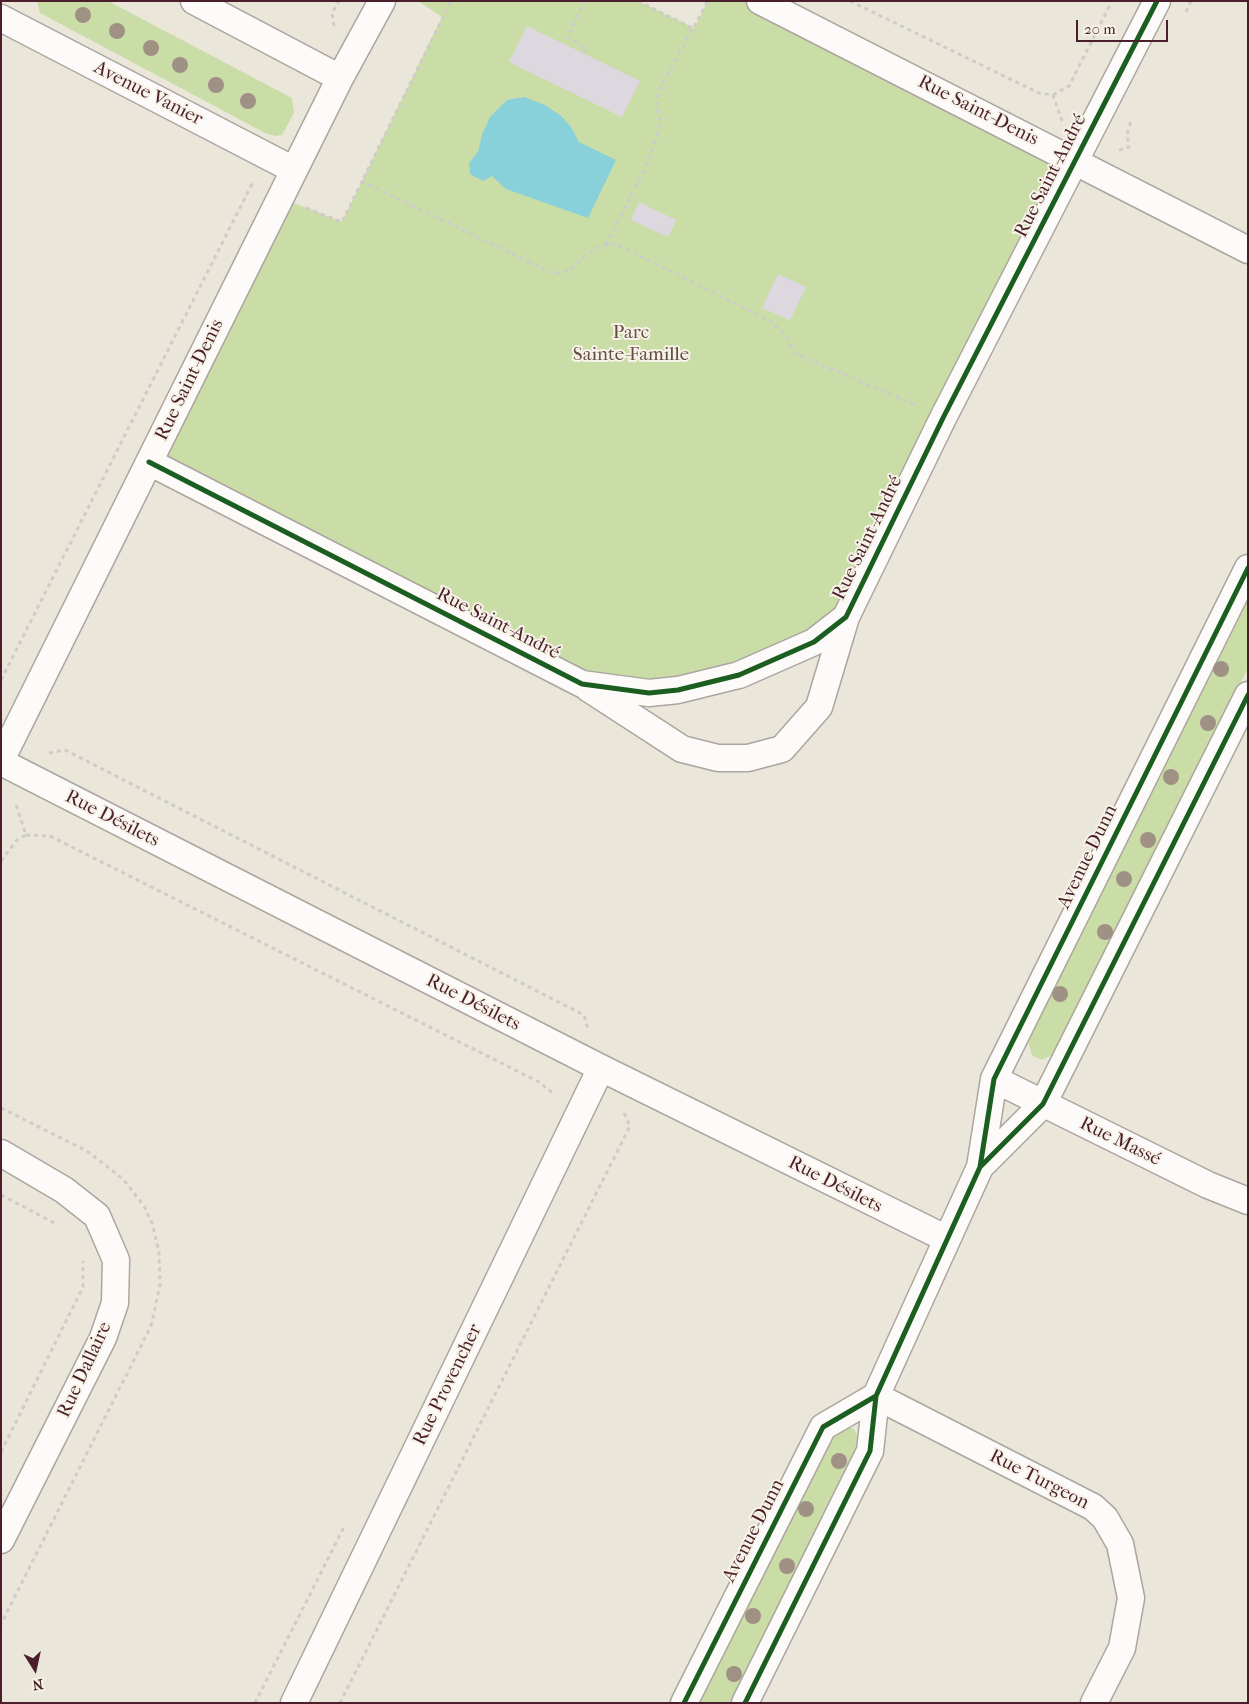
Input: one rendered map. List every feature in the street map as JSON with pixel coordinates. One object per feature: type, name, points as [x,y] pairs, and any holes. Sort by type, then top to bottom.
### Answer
[{"type":"street","points":[[194,1],[340,78]]},
{"type":"street","name":"Rue Saint-Denis","points":[[1,761],[340,78],[382,1]]},
{"type":"street","name":"Rue Saint-André","points":[[150,462],[582,684],[682,750],[718,758],[748,758],[782,749],[820,707],[846,617],[943,418],[1157,1]]},
{"type":"street","name":"Rue Saint-Denis","points":[[768,3],[1248,250]]},
{"type":"street","name":"Avenue Vanier","points":[[1,18],[294,170]]},
{"type":"street","name":"Avenue Dunn","points":[[745,1703],[870,1451],[876,1396],[980,1167],[994,1079],[1248,568]]},
{"type":"street","name":"Rue Saint-André","points":[[582,684],[649,694],[710,683],[739,674],[814,642],[846,617]]},
{"type":"street","name":"Avenue Dunn","points":[[980,1167],[1043,1104],[1248,695]]},
{"type":"street","name":"Rue Désilets","points":[[1,761],[602,1068],[947,1239]]},
{"type":"street","name":"Rue Provencher","points":[[294,1703],[602,1068]]},
{"type":"street","name":"Rue Massé","points":[[994,1079],[1208,1186],[1248,1201]]},
{"type":"street","name":"Rue Dallaire","points":[[1,1153],[64,1190],[97,1216],[116,1260],[115,1303],[103,1338],[1,1540]]},
{"type":"street","name":"Avenue Dunn","points":[[684,1703],[823,1427],[876,1396]]},
{"type":"street","name":"Rue Turgeon","points":[[876,1396],[1093,1507],[1105,1518],[1120,1544],[1131,1598],[1122,1648],[1094,1703]]},
{"type":"path","points":[[252,184],[281,198],[342,222],[451,1]]},
{"type":"path","points":[[583,53],[586,48],[568,38],[584,1]]},
{"type":"path","points":[[638,1],[694,28]]},
{"type":"path","points":[[606,245],[647,164],[658,133],[660,120],[656,104],[659,90],[708,1]]},
{"type":"path","points":[[850,1],[1038,93],[1053,95],[1069,86],[1112,1]]},
{"type":"path","points":[[1053,95],[1076,161]]},
{"type":"path","points":[[1,680],[252,184],[294,170]]},
{"type":"path","points":[[361,182],[550,272],[561,273],[573,268],[585,256],[600,246],[616,244],[772,322],[785,335],[796,354],[943,418]]},
{"type":"path","points":[[47,754],[65,750],[584,1015],[602,1068]]},
{"type":"path","points":[[14,799],[26,835]]},
{"type":"path","points":[[1,861],[17,840],[26,835],[50,836],[539,1082],[554,1094]]},
{"type":"path","points":[[1,1195],[65,1228]]},
{"type":"path","points":[[1,1452],[83,1288],[84,1268],[82,1255]]},
{"type":"green space","points":[[37,1],[108,1],[292,98],[294,113],[282,135],[267,134],[40,13]]},
{"type":"green space","name":"Parc Sainte-Famille","points":[[418,1],[638,1],[694,28],[708,1],[760,1],[1076,161],[846,617],[739,675],[582,684],[149,462],[281,198],[342,222],[442,17]]},
{"type":"green space","points":[[1248,598],[1248,668],[1053,1055],[1041,1060],[1032,1055],[1028,1041]]},
{"type":"green space","points":[[843,1425],[854,1429],[861,1442],[730,1703],[695,1703],[832,1428]]},
{"type":"water","points":[[524,97],[545,105],[561,116],[571,127],[579,142],[616,160],[588,218],[506,189],[492,176],[483,181],[470,174],[469,163],[478,152],[482,135],[490,117],[507,100]]},
{"type":"building","points":[[527,26],[640,81],[622,117],[509,62]]},
{"type":"building","points":[[639,202],[676,220],[668,237],[631,220]]},
{"type":"building","points":[[778,274],[806,287],[790,320],[762,308]]},
{"type":"cycle path","points":[[149,462],[582,684],[649,693],[678,690],[739,675],[814,642],[846,617],[943,418],[1157,1]]},
{"type":"cycle path","points":[[745,1703],[870,1451],[876,1396],[980,1167],[994,1079],[1248,568]]},
{"type":"cycle path","points":[[980,1167],[1043,1104],[1248,695]]},
{"type":"cycle path","points":[[684,1703],[823,1427],[876,1396]]}]
